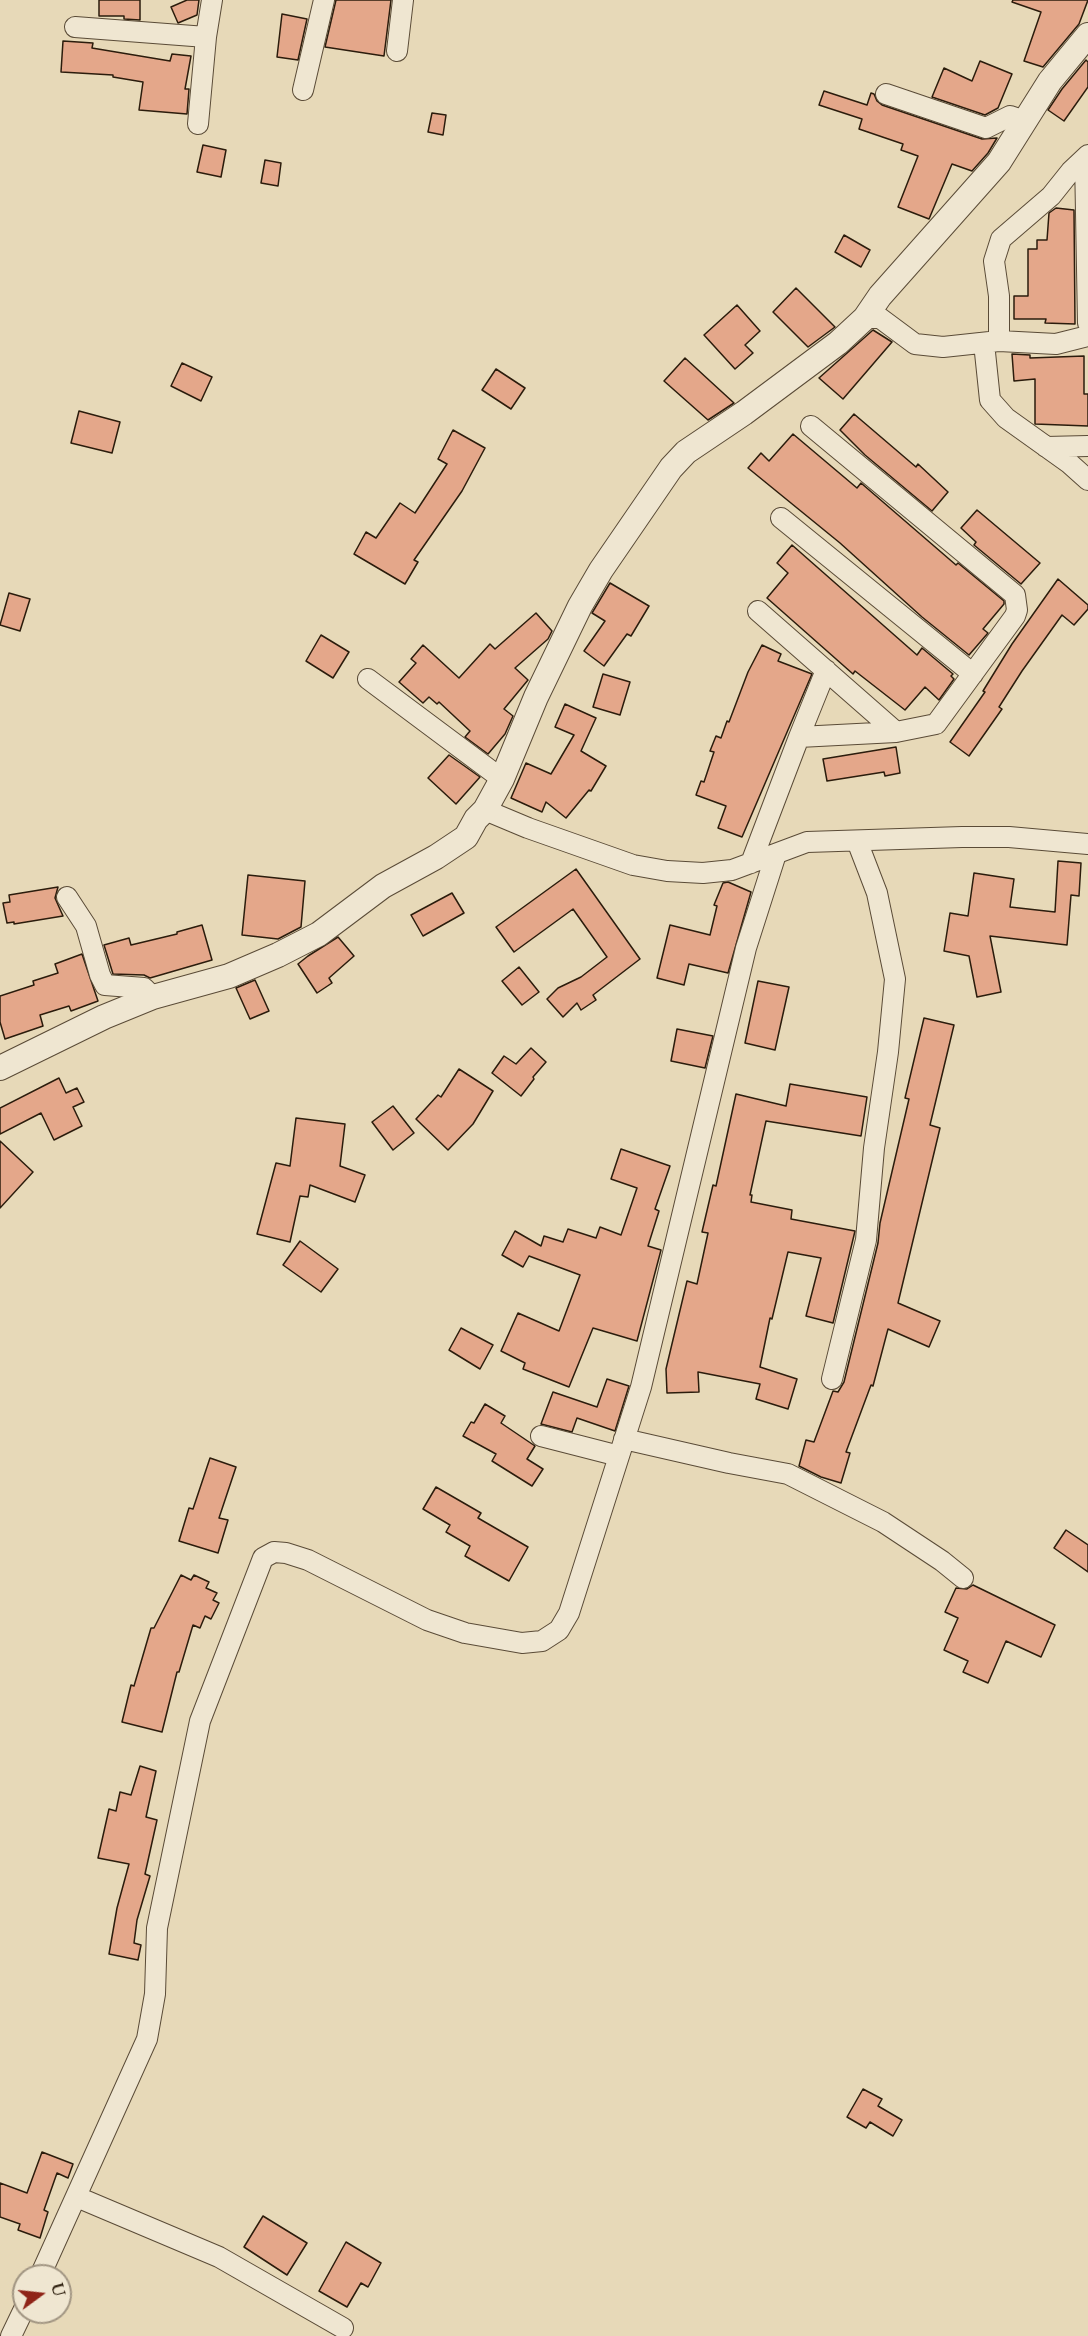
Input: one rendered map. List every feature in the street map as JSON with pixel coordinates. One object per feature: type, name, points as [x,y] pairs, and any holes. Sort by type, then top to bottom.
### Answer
[{"type":"street","points":[[198,124],[206,37],[212,0]]},
{"type":"street","points":[[303,90],[324,0]]},
{"type":"street","points":[[397,51],[403,0]]},
{"type":"street","points":[[75,27],[206,37]]},
{"type":"street","points":[[0,1068],[104,1017],[153,997],[229,976],[278,955],[319,934],[383,886],[436,857],[466,837],[476,819],[485,810],[502,779],[536,697],[580,606],[601,570],[671,468],[686,452],[786,382],[838,343],[865,318],[880,296],[999,162],[1050,81],[1088,35]]},
{"type":"street","points":[[886,94],[986,128],[1010,116],[1025,121]]},
{"type":"street","points":[[1086,157],[1088,323]]},
{"type":"street","points":[[1086,157],[1051,196],[1000,238],[994,261],[999,296],[992,342],[990,400],[1006,418],[1070,463],[1088,480]]},
{"type":"street","points":[[865,318],[880,318],[915,344],[943,347],[992,342],[1056,344],[1088,336]]},
{"type":"street","points":[[799,737],[896,732],[936,724],[1015,616],[1017,610],[1015,595],[811,426]]},
{"type":"street","points":[[1046,447],[1088,446]]},
{"type":"street","points":[[782,518],[973,674]]},
{"type":"street","points":[[758,611],[896,732]]},
{"type":"street","points":[[751,863],[826,670]]},
{"type":"street","points":[[368,679],[502,779]]},
{"type":"street","points":[[485,810],[528,828],[633,864],[667,871],[703,873],[732,870],[807,842],[1009,837],[1088,844]]},
{"type":"street","points":[[832,1379],[866,1240],[874,1148],[888,1052],[895,979],[876,893],[857,841]]},
{"type":"street","points":[[46,2264],[151,2026],[155,1994],[157,1929],[200,1721],[263,1558],[274,1552],[308,1560],[427,1620],[455,1630],[522,1643],[542,1641],[560,1630],[568,1613],[641,1387],[746,948],[776,854]]},
{"type":"street","points":[[67,897],[86,926],[105,985],[144,988],[153,997]]},
{"type":"street","points":[[541,1436],[788,1474],[883,1522],[942,1561],[963,1578]]},
{"type":"street","points":[[77,2197],[219,2257],[343,2328]]},
{"type":"building","points":[[99,0],[140,0],[140,20],[124,19],[124,16],[99,16]]},
{"type":"building","points":[[187,0],[199,0],[197,15],[178,23],[171,7]]},
{"type":"building","points":[[336,0],[391,0],[384,56],[325,47]]},
{"type":"building","points":[[1013,0],[1088,0],[1079,24],[1043,67],[1024,61],[1041,12],[1012,2]]},
{"type":"building","points":[[282,14],[307,19],[298,60],[277,57]]},
{"type":"building","points":[[63,41],[93,43],[92,48],[170,61],[172,54],[191,56],[185,89],[189,89],[187,114],[139,110],[143,82],[113,77],[113,75],[61,72]]},
{"type":"building","points":[[1086,60],[1088,62],[1088,87],[1064,121],[1048,110]]},
{"type":"building","points":[[980,61],[1012,74],[998,108],[985,115],[932,97],[944,68],[972,81]]},
{"type":"building","points":[[824,91],[867,105],[871,93],[882,105],[982,139],[997,138],[988,153],[972,171],[952,164],[929,219],[898,207],[918,156],[901,150],[903,144],[859,129],[862,119],[819,105]]},
{"type":"building","points":[[432,113],[446,115],[443,135],[428,132]]},
{"type":"building","points":[[203,145],[226,150],[221,177],[197,172]]},
{"type":"building","points":[[265,160],[281,163],[278,186],[261,183]]},
{"type":"building","points":[[1056,208],[1074,210],[1075,324],[1045,323],[1046,319],[1014,319],[1014,296],[1028,296],[1028,249],[1037,249],[1037,240],[1047,240],[1049,213]]},
{"type":"building","points":[[844,235],[870,250],[861,267],[835,252]]},
{"type":"building","points":[[796,288],[835,327],[808,347],[773,312]]},
{"type":"building","points":[[737,305],[760,331],[745,345],[753,353],[735,369],[704,335]]},
{"type":"building","points":[[873,330],[892,342],[843,399],[819,378]]},
{"type":"building","points":[[1012,354],[1030,355],[1030,358],[1084,356],[1084,394],[1088,394],[1088,426],[1035,424],[1035,379],[1014,381]]},
{"type":"building","points":[[685,358],[734,403],[708,420],[664,381]]},
{"type":"building","points":[[182,363],[212,377],[201,401],[171,386]]},
{"type":"building","points":[[496,369],[525,388],[511,409],[482,390]]},
{"type":"building","points":[[79,411],[120,422],[112,453],[71,443]]},
{"type":"building","points":[[854,414],[916,467],[918,464],[948,492],[932,511],[865,455],[840,430]]},
{"type":"building","points":[[453,430],[485,448],[462,491],[414,560],[418,562],[405,584],[354,554],[366,532],[376,538],[400,503],[415,513],[447,464],[438,459]]},
{"type":"building","points":[[793,434],[857,488],[861,483],[956,565],[958,563],[1004,601],[1004,604],[983,629],[988,633],[969,655],[922,617],[840,543],[748,468],[761,453],[769,461]]},
{"type":"building","points":[[977,510],[1040,563],[1021,584],[974,545],[976,542],[961,528]]},
{"type":"building","points":[[792,545],[917,655],[922,648],[953,674],[951,676],[954,679],[939,700],[925,687],[905,710],[855,671],[853,674],[767,598],[788,573],[777,563]]},
{"type":"building","points":[[1058,579],[1088,605],[1088,609],[1074,625],[1062,615],[1022,671],[999,707],[1002,709],[969,756],[950,742],[985,692],[983,691],[1012,644]]},
{"type":"building","points":[[610,583],[649,606],[631,636],[627,634],[604,666],[584,651],[605,621],[592,613]]},
{"type":"building","points":[[9,593],[30,599],[20,631],[0,625]]},
{"type":"building","points":[[536,613],[552,631],[548,639],[515,668],[528,680],[504,709],[513,716],[505,734],[488,754],[465,737],[470,731],[439,702],[437,704],[429,697],[423,703],[399,682],[416,663],[411,659],[423,645],[459,678],[490,644],[495,649]]},
{"type":"building","points":[[321,635],[349,652],[333,678],[306,661]]},
{"type":"building","points":[[762,645],[781,654],[778,661],[812,674],[742,837],[718,828],[726,806],[696,795],[701,781],[704,782],[714,752],[710,751],[716,736],[721,738],[748,672]]},
{"type":"building","points":[[603,674],[630,682],[620,715],[593,707]]},
{"type":"building","points":[[565,704],[596,718],[581,751],[606,766],[591,791],[589,790],[566,818],[546,802],[542,812],[511,798],[526,763],[551,774],[574,735],[555,727]]},
{"type":"building","points":[[896,747],[900,773],[885,776],[884,772],[827,781],[823,759]]},
{"type":"building","points":[[449,755],[480,777],[456,804],[428,778]]},
{"type":"building","points":[[1058,861],[1081,863],[1079,896],[1071,895],[1067,945],[990,936],[1001,992],[977,997],[969,956],[944,951],[950,913],[968,916],[974,873],[1014,879],[1010,907],[1055,912]]},
{"type":"building","points":[[576,869],[640,959],[593,995],[596,1000],[581,1010],[577,1003],[563,1017],[547,999],[558,988],[581,977],[607,957],[573,909],[514,952],[496,927]]},
{"type":"building","points":[[248,875],[305,881],[301,927],[278,939],[242,935]]},
{"type":"building","points":[[728,882],[751,892],[728,973],[689,964],[684,985],[657,978],[670,925],[710,935],[717,906],[714,905],[723,883]]},
{"type":"building","points":[[58,887],[55,898],[63,916],[14,924],[14,922],[7,923],[3,903],[10,902],[9,895]]},
{"type":"building","points":[[452,893],[464,913],[423,936],[411,915]]},
{"type":"building","points":[[202,925],[212,960],[150,978],[144,975],[113,974],[104,945],[129,938],[131,945],[177,934],[177,932]]},
{"type":"building","points":[[338,937],[354,956],[329,978],[332,983],[317,993],[298,964]]},
{"type":"building","points":[[82,954],[98,1001],[71,1011],[69,1006],[40,1015],[43,1026],[5,1039],[0,1022],[0,996],[34,985],[33,981],[58,973],[55,964]]},
{"type":"building","points":[[519,967],[539,992],[522,1005],[502,981]]},
{"type":"building","points":[[255,980],[269,1011],[250,1019],[236,988]]},
{"type":"building","points":[[758,981],[789,987],[775,1050],[745,1043]]},
{"type":"building","points":[[924,1018],[954,1025],[930,1125],[940,1128],[898,1303],[940,1321],[929,1347],[888,1329],[873,1386],[871,1385],[846,1452],[850,1453],[841,1483],[821,1477],[799,1466],[806,1440],[814,1442],[833,1391],[838,1392],[844,1382],[878,1243],[880,1223],[909,1099],[905,1098]]},
{"type":"building","points":[[677,1029],[713,1036],[705,1068],[671,1061]]},
{"type":"building","points":[[531,1048],[546,1062],[521,1096],[492,1073],[504,1056],[516,1064]]},
{"type":"building","points":[[459,1069],[493,1091],[473,1124],[448,1150],[416,1119],[438,1095],[441,1097]]},
{"type":"building","points":[[59,1078],[66,1093],[77,1088],[84,1102],[73,1107],[82,1126],[54,1140],[41,1113],[0,1134],[0,1108]]},
{"type":"building","points":[[790,1084],[867,1097],[861,1136],[766,1121],[750,1195],[752,1195],[751,1202],[792,1210],[791,1219],[855,1231],[833,1323],[806,1316],[821,1258],[788,1252],[772,1319],[770,1318],[760,1367],[797,1379],[788,1409],[756,1399],[760,1384],[698,1372],[699,1392],[667,1393],[666,1369],[687,1281],[697,1284],[708,1233],[702,1232],[713,1185],[716,1186],[736,1094],[786,1106]]},
{"type":"building","points":[[393,1106],[414,1133],[393,1150],[372,1122]]},
{"type":"building","points":[[296,1118],[345,1124],[340,1166],[365,1175],[355,1202],[310,1185],[308,1197],[300,1196],[290,1242],[257,1234],[276,1163],[290,1166]]},
{"type":"building","points":[[0,1141],[33,1172],[0,1208]]},
{"type":"building","points":[[621,1149],[670,1166],[655,1209],[659,1211],[648,1246],[661,1250],[637,1341],[593,1328],[569,1387],[523,1369],[525,1363],[501,1351],[518,1313],[559,1331],[580,1275],[529,1256],[523,1267],[502,1255],[515,1231],[541,1246],[544,1236],[563,1242],[568,1229],[596,1238],[600,1227],[621,1235],[637,1188],[611,1179]]},
{"type":"building","points":[[300,1241],[338,1269],[321,1292],[283,1265]]},
{"type":"building","points":[[461,1328],[493,1345],[480,1369],[449,1350]]},
{"type":"building","points":[[607,1379],[629,1386],[615,1431],[577,1418],[572,1432],[541,1424],[553,1392],[597,1407]]},
{"type":"building","points":[[485,1404],[505,1416],[501,1423],[535,1446],[527,1459],[543,1469],[532,1486],[492,1461],[496,1454],[463,1436]]},
{"type":"building","points":[[210,1458],[236,1467],[219,1518],[228,1520],[218,1553],[179,1541],[189,1508],[193,1509]]},
{"type":"building","points":[[436,1487],[481,1513],[478,1518],[528,1547],[509,1581],[465,1556],[470,1546],[446,1532],[450,1525],[423,1509]]},
{"type":"building","points":[[1066,1530],[1088,1545],[1088,1572],[1054,1548]]},
{"type":"building","points":[[181,1575],[191,1580],[194,1575],[209,1582],[206,1588],[217,1593],[213,1600],[219,1603],[211,1619],[205,1616],[200,1628],[193,1625],[179,1672],[177,1672],[162,1732],[122,1722],[131,1685],[134,1686],[151,1628],[154,1628]]},
{"type":"building","points":[[973,1585],[1055,1625],[1041,1657],[1006,1641],[988,1683],[963,1672],[968,1661],[944,1650],[958,1618],[945,1612],[956,1588],[967,1589]]},
{"type":"building","points":[[140,1766],[156,1771],[146,1817],[157,1820],[145,1874],[150,1876],[137,1920],[134,1943],[141,1945],[138,1960],[109,1954],[117,1908],[129,1864],[98,1858],[109,1809],[116,1811],[120,1792],[131,1795]]},
{"type":"building","points":[[863,2089],[882,2099],[878,2106],[902,2120],[893,2136],[870,2122],[866,2128],[847,2117]]},
{"type":"building","points":[[42,2152],[73,2164],[68,2178],[57,2173],[44,2210],[48,2212],[40,2238],[18,2230],[20,2224],[0,2217],[0,2183],[27,2193]]},
{"type":"building","points":[[263,2216],[307,2243],[287,2275],[244,2247]]},
{"type":"building","points":[[346,2242],[381,2263],[368,2287],[361,2283],[347,2307],[319,2291]]}]
